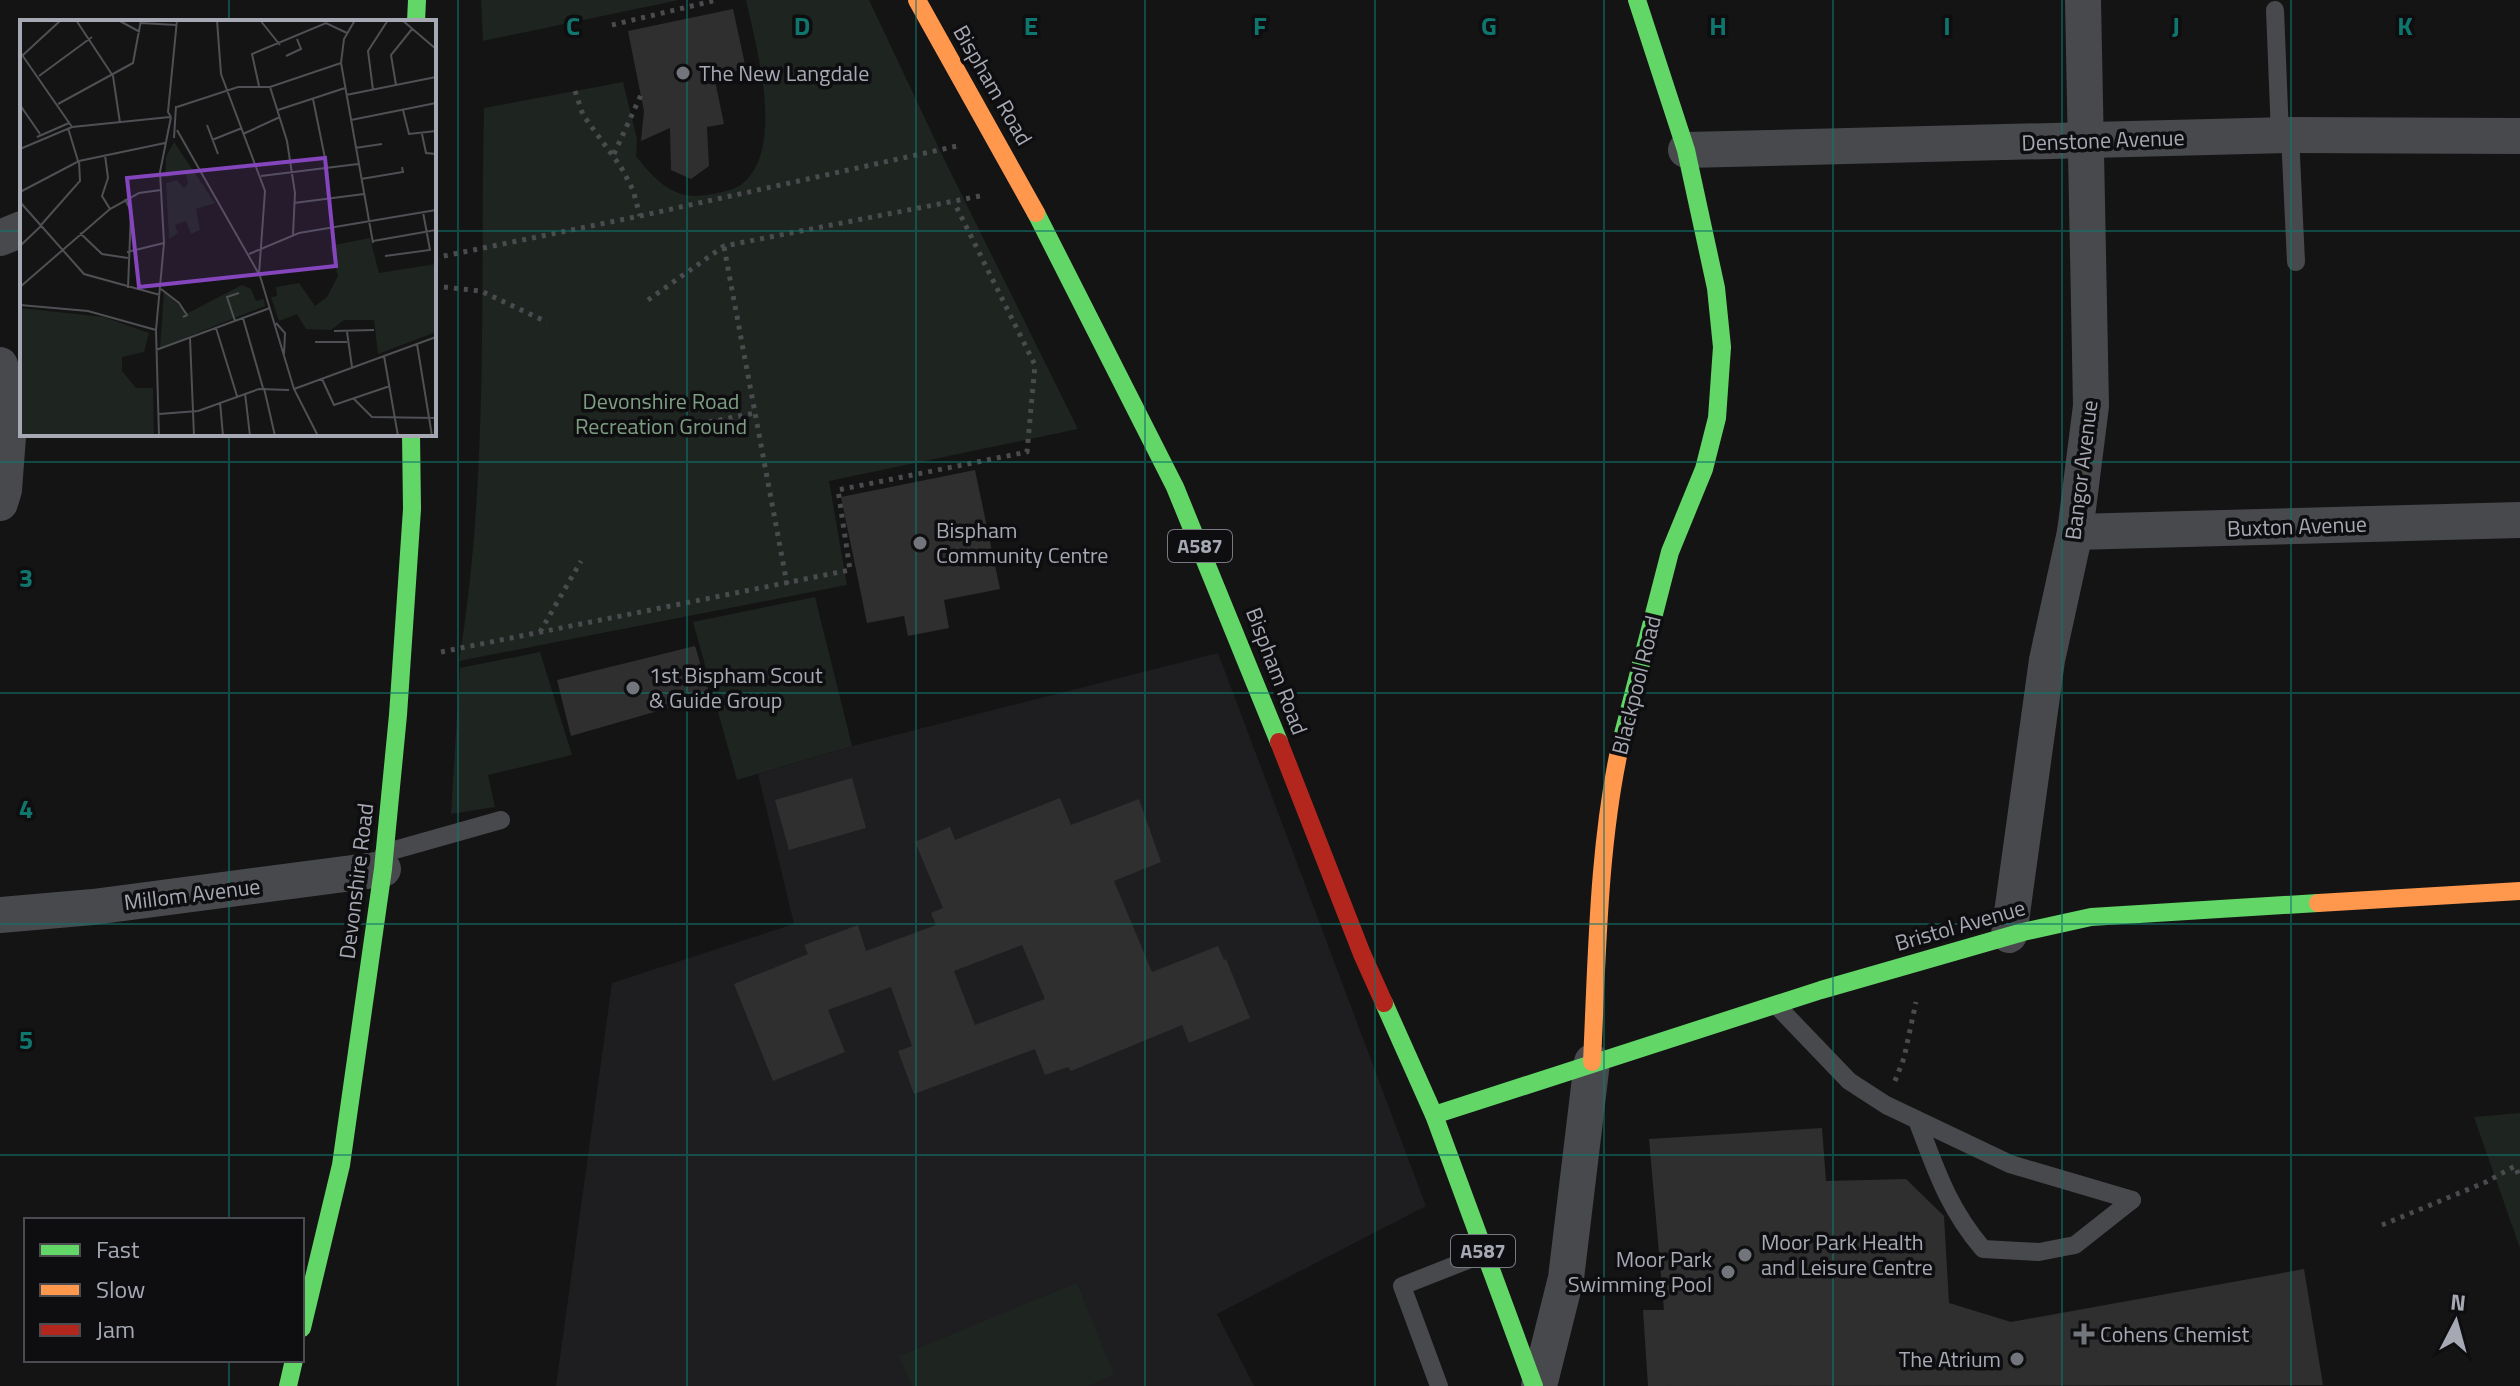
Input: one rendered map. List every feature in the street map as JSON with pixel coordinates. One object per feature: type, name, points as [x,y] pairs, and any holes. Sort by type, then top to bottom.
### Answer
[{"type":"main road","points":[[416,20],[417,0]]},
{"type":"main road","name":"Bispham Road","points":[[917,0],[1023,186],[1175,487],[1231,619],[1362,954],[1434,1115],[1483,1254],[1536,1386]]},
{"type":"main road","name":"Blackpool Road","points":[[1592,1062],[1611,785],[1632,691],[1666,566],[1704,469],[1717,418],[1722,347],[1716,288],[1686,150],[1637,0]]},
{"type":"main road","name":"Devonshire Road","points":[[304,1320],[341,1165],[383,861],[398,715],[412,509],[411,436]]},
{"type":"main road","name":"Bristol Avenue","points":[[1434,1115],[1592,1062],[1923,959],[2009,935],[2091,917],[2520,891]]},
{"type":"main road","points":[[288,1386],[294,1362]]},
{"type":"street","name":"Bangor Avenue","points":[[2009,935],[2047,660],[2075,532],[2091,406],[2083,0]]},
{"type":"street","name":"Denstone Avenue","points":[[1686,150],[2285,135],[2520,136]]},
{"type":"street","points":[[0,238],[20,230]]},
{"type":"street","points":[[0,365],[10,410],[4,490],[0,503]]},
{"type":"street","name":"Buxton Avenue","points":[[2075,532],[2520,520]]},
{"type":"street","name":"Millom Avenue","points":[[0,915],[93,907],[383,861]]},
{"type":"street","name":"Blackpool Road","points":[[1536,1386],[1566,1278],[1592,1062]]},
{"type":"lane","points":[[2275,10],[2296,262]]},
{"type":"lane","points":[[383,861],[501,820]]},
{"type":"lane","points":[[1775,1004],[1849,1081],[1886,1105],[2010,1164],[2132,1200],[2075,1245],[2039,1252],[1983,1249],[1961,1224],[1917,1120]]},
{"type":"lane","points":[[1439,1386],[1402,1286],[1483,1254]]},
{"type":"path","points":[[612,25],[688,3],[717,0]]},
{"type":"path","points":[[575,91],[583,115],[614,154],[633,190],[640,216]]},
{"type":"path","points":[[614,154],[641,95]]},
{"type":"path","points":[[436,258],[995,138]]},
{"type":"path","points":[[648,300],[724,246],[1023,186]]},
{"type":"path","points":[[401,658],[850,570],[838,490],[1027,452],[1035,365],[954,202]]},
{"type":"path","points":[[724,246],[787,584]]},
{"type":"path","points":[[436,286],[481,291],[547,322]]},
{"type":"path","points":[[699,424],[755,413]]},
{"type":"path","points":[[539,633],[581,561]]},
{"type":"path","points":[[1886,1105],[1904,1058],[1923,959]]},
{"type":"path","points":[[2382,1225],[2486,1182],[2515,1166],[2520,1178]]},
{"type":"shaded area","points":[[1218,653],[1426,1206],[1217,1314],[1254,1386],[556,1386],[612,983],[794,924],[758,774],[852,746]]},
{"type":"green space","points":[[481,0],[679,0],[483,41]]},
{"type":"green space","name":"Devonshire Road Recreation Ground","points":[[746,0],[869,0],[1078,429],[829,481],[847,585],[459,661],[469,593],[479,455],[484,108],[623,82],[637,139],[636,156],[650,173],[684,195],[695,196],[734,188],[742,184],[755,168],[763,147],[765,123],[761,69]]},
{"type":"green space","points":[[815,597],[852,746],[737,780],[693,622]]},
{"type":"green space","points":[[540,652],[572,755],[488,775],[495,807],[451,814],[460,668]]},
{"type":"green space","points":[[2520,1113],[2520,1248],[2474,1117]]},
{"type":"green space","points":[[1077,1283],[1114,1375],[1088,1386],[912,1386],[899,1356]]},
{"type":"building","name":"The New Langdale","points":[[733,9],[746,69],[714,76],[724,124],[707,127],[709,166],[691,179],[671,170],[670,128],[641,141],[644,111],[628,31]]},
{"type":"building","name":"Bispham Community Centre","points":[[975,470],[1000,589],[944,600],[949,628],[908,636],[904,616],[867,623],[841,497]]},
{"type":"building","name":"1st Bispham Scout & Guide Group","points":[[695,646],[710,696],[571,736],[557,680]]},
{"type":"building","points":[[852,778],[866,828],[789,850],[775,800]]},
{"type":"building","points":[[1060,798],[1071,825],[1139,799],[1161,862],[1114,881],[1152,972],[1218,946],[1250,1018],[1189,1043],[1182,1025],[1071,1071],[1068,1067],[1045,1075],[1035,1049],[914,1094],[898,1051],[912,1046],[891,987],[828,1010],[845,1052],[773,1081],[734,984],[808,954],[804,945],[858,925],[866,951],[936,925],[931,913],[943,908],[915,842],[950,827],[955,840]],"holes":[[[1022,945],[1045,999],[975,1025],[954,971]]]},
{"type":"building","name":"Moor Park Health and Leisure Centre","points":[[1822,1128],[1826,1181],[1906,1179],[1944,1216],[1949,1303],[2011,1322],[2304,1269],[2323,1385],[1648,1386],[1643,1310],[1664,1310],[1649,1139]]},
{"type":"traffic: fast","points":[[416,20],[417,0]]},
{"type":"traffic: fast","points":[[1621,742],[1670,552],[1704,469],[1717,418],[1722,347],[1716,288],[1686,150],[1637,0]]},
{"type":"traffic: fast","points":[[1036,213],[1175,487],[1279,742]]},
{"type":"traffic: fast","points":[[304,1320],[341,1165],[383,869],[398,715],[412,509],[411,436]]},
{"type":"traffic: fast","points":[[1434,1115],[1821,990],[2023,932],[2091,917],[2318,903]]},
{"type":"traffic: fast","points":[[1384,1003],[1434,1115],[1534,1386]]},
{"type":"traffic: fast","points":[[288,1386],[294,1362]]},
{"type":"traffic: slow","points":[[917,0],[1036,213]]},
{"type":"traffic: slow","points":[[1592,1062],[1603,861],[1621,742]]},
{"type":"traffic: slow","points":[[2318,903],[2520,891]]},
{"type":"traffic: jam","points":[[1279,742],[1384,1003]]},
{"type":"place","name":"The New Langdale","points":[[683,73]]},
{"type":"place","name":"Bispham Community Centre","points":[[920,543]]},
{"type":"place","name":"1st Bispham Scout & Guide Group","points":[[633,688]]},
{"type":"place","name":"Moor Park Health and Leisure Centre","points":[[1745,1255]]},
{"type":"place","name":"Moor Park Swimming Pool","points":[[1728,1272]]},
{"type":"place","name":"Cohens Chemist","points":[[2084,1334]]},
{"type":"place","name":"The Atrium","points":[[2017,1359]]}]
